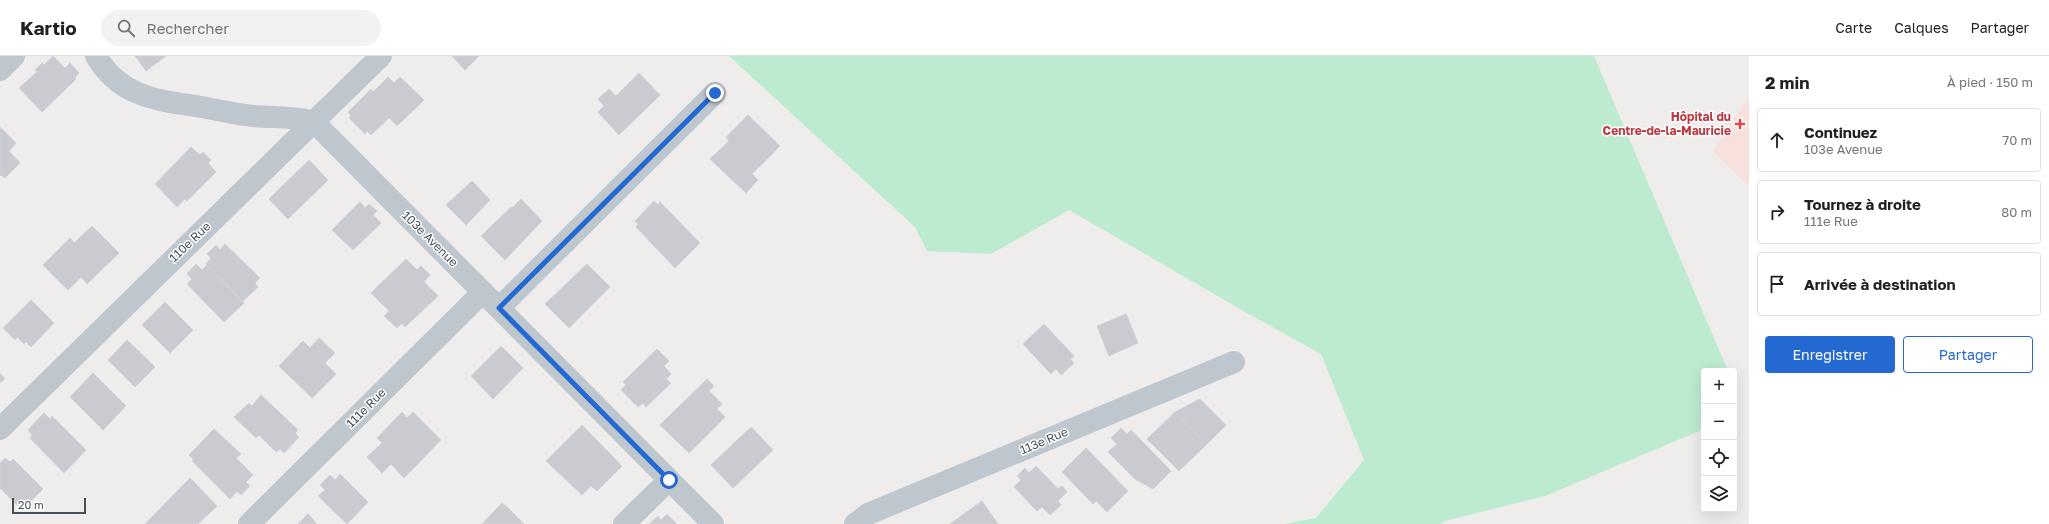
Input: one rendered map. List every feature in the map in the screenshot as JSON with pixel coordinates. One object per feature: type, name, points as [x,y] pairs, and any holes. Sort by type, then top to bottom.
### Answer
[{"type":"street","points":[[0,70],[14,56]]},
{"type":"street","points":[[96,56],[104,70],[125,87],[153,100],[253,116],[298,117],[314,122]]},
{"type":"street","name":"110e Rue","points":[[0,429],[381,56]]},
{"type":"street","points":[[499,308],[715,93]]},
{"type":"street","name":"103e Avenue","points":[[314,122],[713,524]]},
{"type":"street","name":"111e Rue","points":[[249,524],[483,292]]},
{"type":"street","name":"113e Rue","points":[[855,524],[868,514],[1234,362]]},
{"type":"street","points":[[624,524],[669,480]]},
{"type":"shaded area","name":"Hôpital du Centre-de-la-Mauricie","points":[[1749,97],[1749,186],[1713,151]]},
{"type":"green space","points":[[729,56],[1594,56],[1727,368],[1701,368],[1701,430],[1545,496],[1445,521],[1441,524],[1284,524],[1316,518],[1364,460],[1321,354],[1069,210],[991,254],[927,251],[915,227]]},
{"type":"building","points":[[53,56],[65,68],[70,63],[79,73],[75,77],[76,79],[42,112],[19,88],[37,72],[35,70],[42,63],[44,65]]},
{"type":"building","points":[[135,56],[166,56],[146,71]]},
{"type":"building","points":[[452,56],[479,56],[465,70]]},
{"type":"building","points":[[639,73],[660,95],[619,135],[598,112],[604,106],[598,99],[609,89],[616,96]]},
{"type":"building","points":[[388,77],[394,83],[400,77],[424,100],[397,126],[389,118],[371,135],[367,131],[365,134],[349,118],[351,116],[348,112],[371,89],[373,92]]},
{"type":"building","points":[[748,115],[780,146],[752,174],[758,180],[746,193],[710,159],[729,141],[726,137]]},
{"type":"building","points":[[0,127],[16,143],[9,151],[20,163],[5,178],[0,175]]},
{"type":"building","points":[[191,147],[200,155],[203,152],[211,160],[208,163],[216,172],[187,201],[185,199],[177,207],[155,184]]},
{"type":"building","points":[[309,160],[328,180],[288,219],[269,199]]},
{"type":"building","points":[[472,181],[490,200],[466,225],[446,205]]},
{"type":"building","points":[[521,199],[542,221],[505,260],[481,236]]},
{"type":"building","points":[[654,201],[658,205],[660,202],[700,243],[675,268],[636,227],[638,224],[635,221]]},
{"type":"building","points":[[360,202],[365,208],[369,204],[377,211],[373,215],[381,223],[353,250],[332,230]]},
{"type":"building","points":[[92,226],[119,253],[87,284],[81,277],[68,290],[43,265],[70,238],[74,243]]},
{"type":"building","points":[[225,244],[260,278],[255,283],[258,287],[243,301],[206,264],[211,258],[207,254],[216,245],[220,250]]},
{"type":"building","points":[[406,259],[417,270],[421,266],[430,275],[424,282],[438,296],[405,327],[402,323],[397,328],[384,316],[389,311],[371,293]]},
{"type":"building","points":[[196,264],[202,270],[207,265],[244,303],[224,322],[187,284],[192,279],[187,274]]},
{"type":"building","points":[[587,264],[610,287],[569,328],[545,304]]},
{"type":"building","points":[[31,300],[54,323],[31,347],[26,342],[24,344],[17,337],[15,340],[3,328]]},
{"type":"building","points":[[165,302],[193,330],[170,353],[142,325]]},
{"type":"building","points":[[1126,314],[1138,343],[1109,356],[1097,326]]},
{"type":"building","points":[[1044,324],[1074,356],[1070,359],[1074,363],[1061,375],[1056,369],[1051,374],[1023,344]]},
{"type":"building","points":[[319,338],[335,353],[325,363],[336,374],[312,398],[279,366],[303,341],[310,348]]},
{"type":"building","points":[[127,340],[155,367],[135,387],[108,360]]},
{"type":"building","points":[[501,346],[523,368],[493,399],[471,376]]},
{"type":"building","points":[[657,349],[669,361],[664,366],[671,374],[666,379],[671,383],[646,407],[643,403],[638,407],[621,390],[626,385],[623,382]]},
{"type":"building","points":[[0,373],[5,379],[0,383]]},
{"type":"building","points":[[93,373],[126,406],[103,430],[70,397]]},
{"type":"building","points":[[707,379],[714,386],[709,391],[722,404],[717,409],[725,417],[689,453],[660,425]]},
{"type":"building","points":[[261,395],[298,430],[295,433],[299,437],[284,453],[280,449],[276,452],[259,435],[256,438],[234,417],[249,403],[252,406]]},
{"type":"building","points":[[1200,399],[1226,425],[1206,445],[1175,412]]},
{"type":"building","points":[[402,412],[407,418],[413,412],[441,440],[404,478],[391,464],[382,473],[367,457],[382,443],[377,438]]},
{"type":"building","points":[[1175,412],[1206,445],[1179,471],[1147,439]]},
{"type":"building","points":[[44,413],[50,419],[52,416],[86,450],[64,473],[30,438],[32,435],[28,430]]},
{"type":"building","points":[[582,425],[622,466],[597,491],[591,486],[582,495],[546,461]]},
{"type":"building","points":[[751,427],[773,450],[733,488],[711,465]]},
{"type":"building","points":[[1121,428],[1127,434],[1131,430],[1171,471],[1153,489],[1135,479],[1108,452],[1117,444],[1111,438]]},
{"type":"building","points":[[214,429],[241,454],[236,458],[253,475],[246,482],[250,486],[241,495],[237,491],[230,499],[192,461],[194,460],[189,455]]},
{"type":"building","points":[[1086,448],[1128,491],[1107,512],[1096,501],[1093,504],[1062,472]]},
{"type":"building","points":[[5,458],[10,462],[13,459],[43,489],[22,510],[0,488],[0,463]]},
{"type":"building","points":[[1036,466],[1058,489],[1062,486],[1067,492],[1058,501],[1061,505],[1050,515],[1042,507],[1037,511],[1014,487],[1021,480],[1017,476],[1025,468],[1029,473]]},
{"type":"building","points":[[340,474],[368,502],[347,524],[318,496],[325,490],[320,485],[330,475],[335,480]]},
{"type":"building","points":[[190,478],[217,506],[198,524],[145,524]]},
{"type":"building","points":[[982,501],[998,524],[950,524]]},
{"type":"building","points":[[502,503],[507,507],[524,524],[482,524]]},
{"type":"building","points":[[308,514],[317,524],[298,524]]},
{"type":"building","points":[[667,514],[677,524],[649,524],[658,516],[661,520]]},
{"type":"place","name":"Hôpital du Centre-de-la-Mauricie","points":[[1740,124]]},
{"type":"route","points":[[669,480],[499,308],[715,93]]}]
